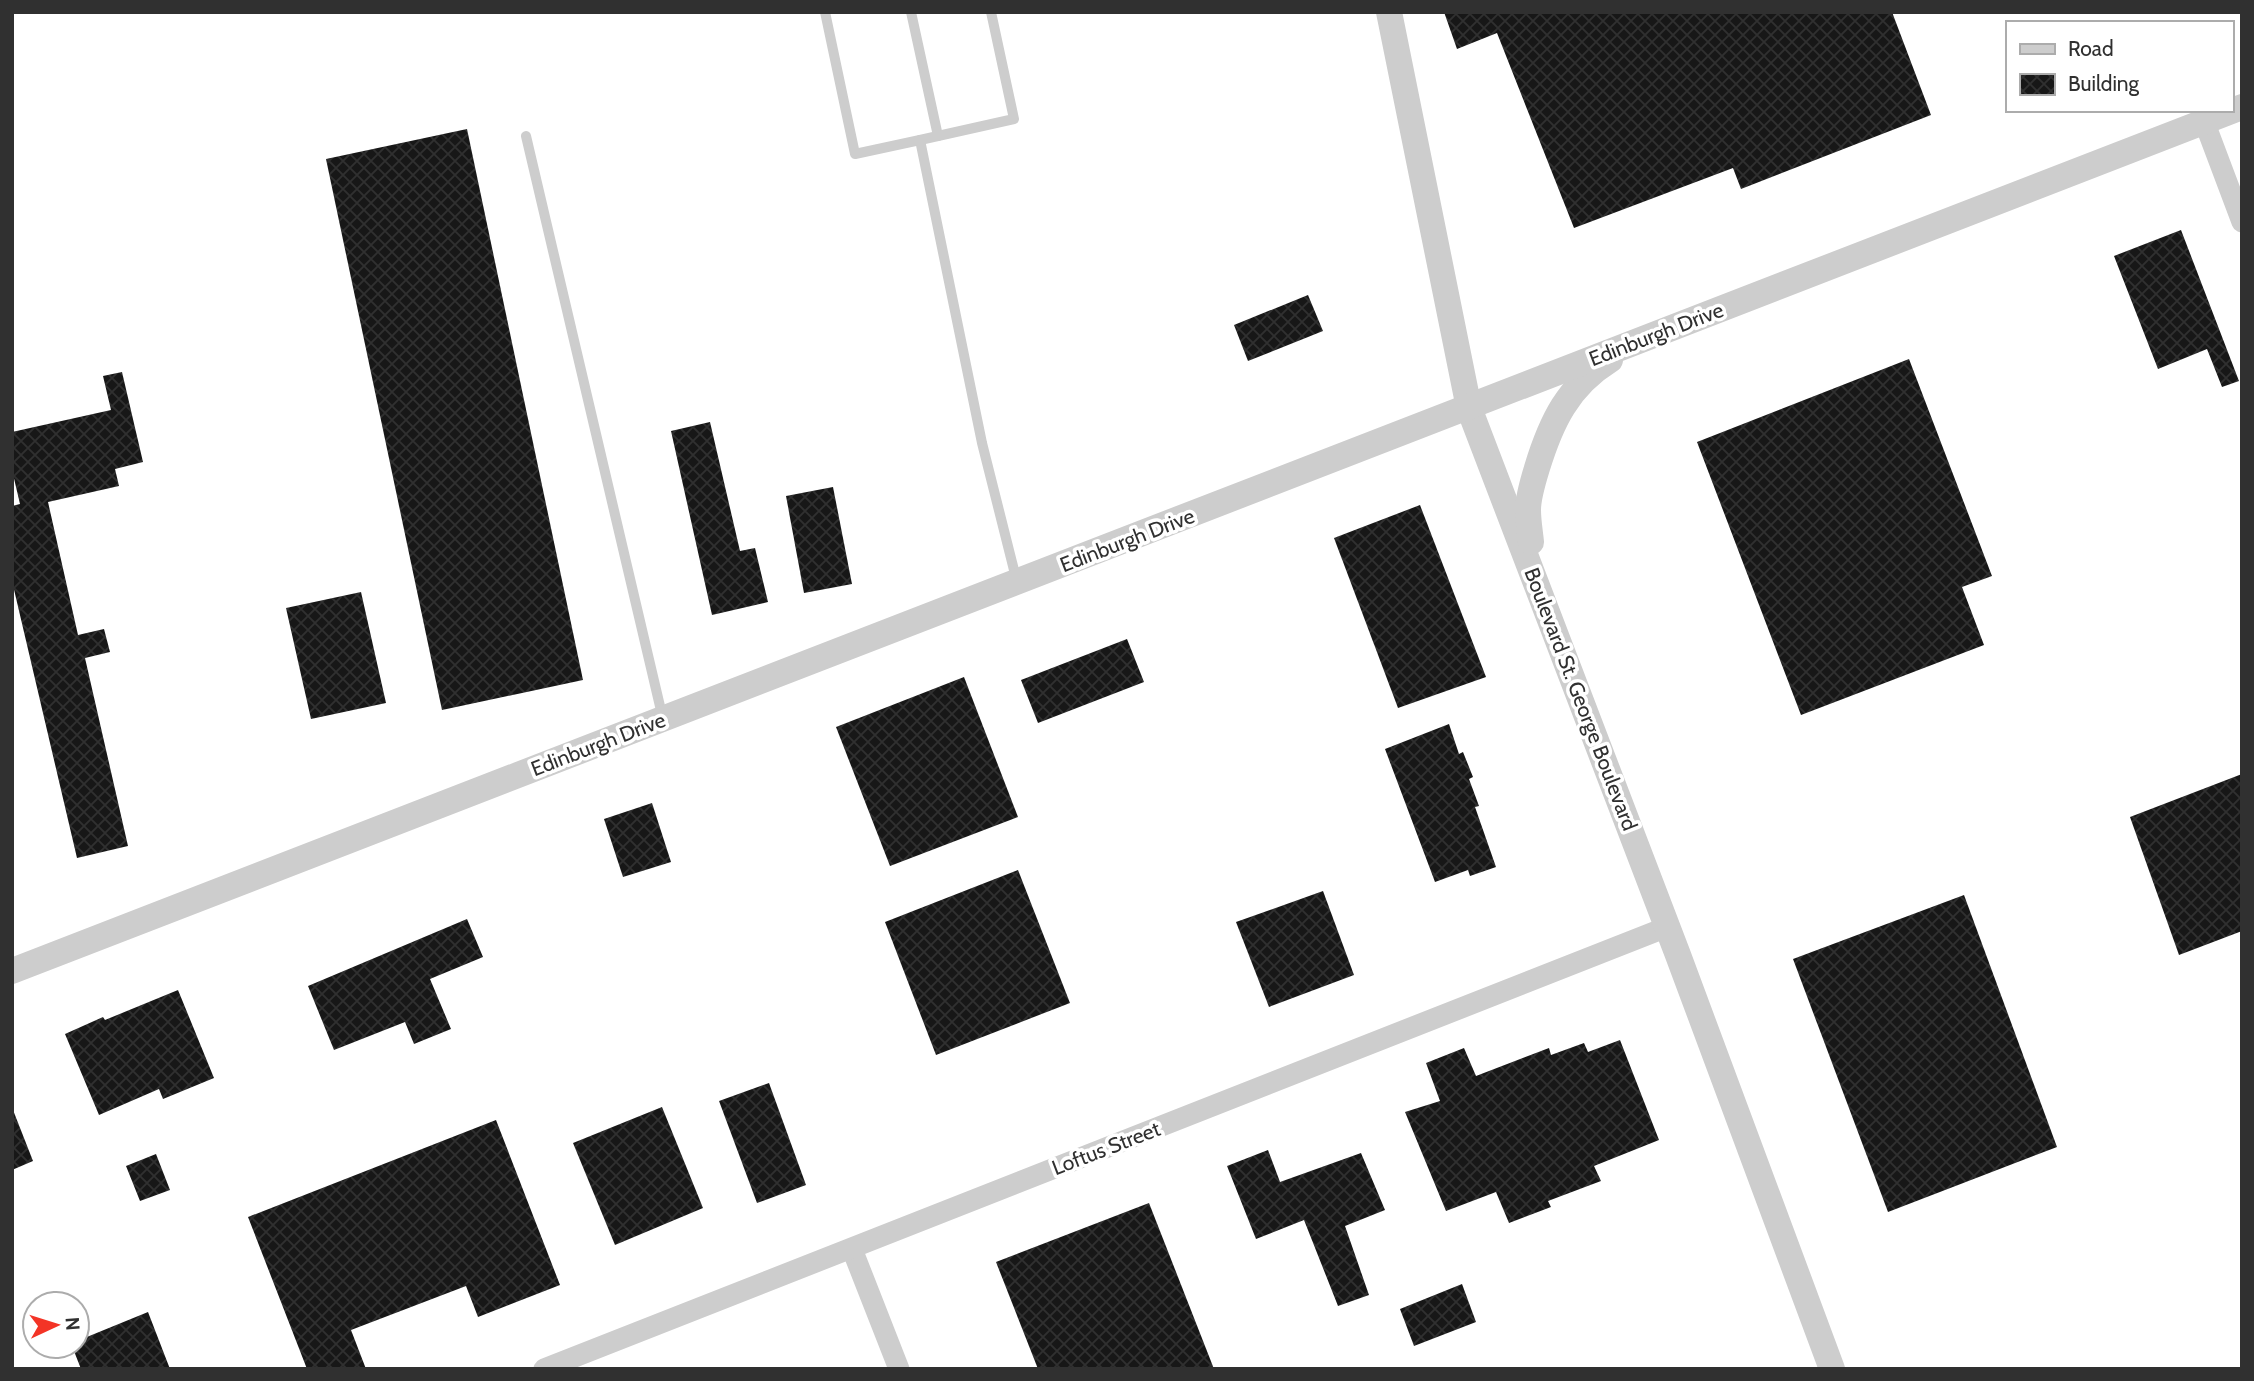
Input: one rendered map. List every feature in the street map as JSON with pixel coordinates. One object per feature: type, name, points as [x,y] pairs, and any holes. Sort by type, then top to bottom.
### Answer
[{"type":"street","name":"Boulevard St. George Boulevard","points":[[1389,12],[1469,408],[1667,926],[1832,1369]]},
{"type":"street","name":"Edinburgh Drive","points":[[12,971],[2228,112]]},
{"type":"street","points":[[2204,121],[2242,222]]},
{"type":"street","points":[[1534,575],[1528,510],[1534,478],[1555,417],[1594,370],[1642,340]]},
{"type":"street","name":"Loftus Street","points":[[544,1369],[1667,926]]},
{"type":"street","points":[[852,1249],[899,1369]]},
{"type":"lane","points":[[825,12],[855,154],[1014,119],[991,12]]},
{"type":"lane","points":[[911,12],[938,136]]},
{"type":"lane","points":[[526,136],[663,719]]},
{"type":"lane","points":[[920,139],[982,443],[1017,582]]},
{"type":"building","points":[[1444,12],[1892,12],[1931,115],[1741,189],[1733,168],[1574,228],[1497,33],[1457,49]]},
{"type":"building","points":[[467,129],[583,680],[442,710],[326,159]]},
{"type":"building","points":[[2181,230],[2239,381],[2222,387],[2207,349],[2158,369],[2114,256]]},
{"type":"building","points":[[1308,295],[1323,331],[1248,361],[1234,325]]},
{"type":"building","points":[[1909,359],[1992,576],[1962,587],[1984,645],[1801,715],[1697,442]]},
{"type":"building","points":[[122,372],[143,462],[115,469],[119,486],[48,502],[78,635],[104,629],[110,652],[85,658],[128,846],[77,858],[12,581],[12,506],[20,504],[12,470],[12,432],[111,410],[103,376]]},
{"type":"building","points":[[710,422],[740,551],[755,548],[768,602],[712,615],[671,431]]},
{"type":"building","points":[[833,487],[852,584],[804,593],[786,496]]},
{"type":"building","points":[[1420,505],[1486,677],[1398,708],[1334,538]]},
{"type":"building","points":[[361,592],[386,703],[311,719],[286,608]]},
{"type":"building","points":[[1127,639],[1144,682],[1038,723],[1021,680]]},
{"type":"building","points":[[964,677],[1018,817],[890,866],[836,727]]},
{"type":"building","points":[[1449,724],[1459,754],[1463,752],[1473,777],[1469,779],[1479,806],[1475,807],[1496,867],[1470,876],[1468,870],[1435,882],[1385,749]]},
{"type":"building","points":[[2242,774],[2242,931],[2179,955],[2130,817]]},
{"type":"building","points":[[652,803],[671,862],[623,877],[604,819]]},
{"type":"building","points":[[1018,870],[1070,1003],[936,1055],[885,922]]},
{"type":"building","points":[[1323,891],[1354,975],[1269,1007],[1236,922]]},
{"type":"building","points":[[1964,895],[2057,1147],[1888,1212],[1793,959]]},
{"type":"building","points":[[467,919],[483,957],[430,979],[451,1029],[414,1044],[405,1022],[334,1050],[308,986]]},
{"type":"building","points":[[178,990],[214,1078],[163,1099],[159,1089],[99,1115],[65,1034]]},
{"type":"building","points":[[1620,1040],[1659,1140],[1594,1166],[1601,1181],[1548,1201],[1551,1207],[1509,1223],[1496,1192],[1446,1211],[1405,1112],[1440,1101],[1426,1063],[1464,1048],[1476,1076],[1549,1048],[1551,1055],[1584,1043],[1588,1052]]},
{"type":"building","points":[[769,1083],[806,1185],[757,1203],[719,1101]]},
{"type":"building","points":[[662,1107],[703,1208],[615,1245],[573,1143]]},
{"type":"building","points":[[12,1111],[33,1161],[12,1170]]},
{"type":"building","points":[[496,1120],[560,1285],[478,1317],[466,1286],[351,1330],[366,1369],[307,1369],[248,1217]]},
{"type":"building","points":[[1268,1150],[1280,1182],[1361,1153],[1385,1210],[1345,1226],[1369,1295],[1338,1306],[1304,1220],[1256,1239],[1227,1166]]},
{"type":"building","points":[[156,1154],[170,1190],[140,1201],[126,1166]]},
{"type":"building","points":[[1149,1203],[1214,1369],[1038,1369],[996,1262]]},
{"type":"building","points":[[1462,1284],[1476,1322],[1414,1346],[1400,1309]]},
{"type":"building","points":[[148,1312],[170,1369],[81,1369],[77,1360],[91,1360],[91,1335]]}]
